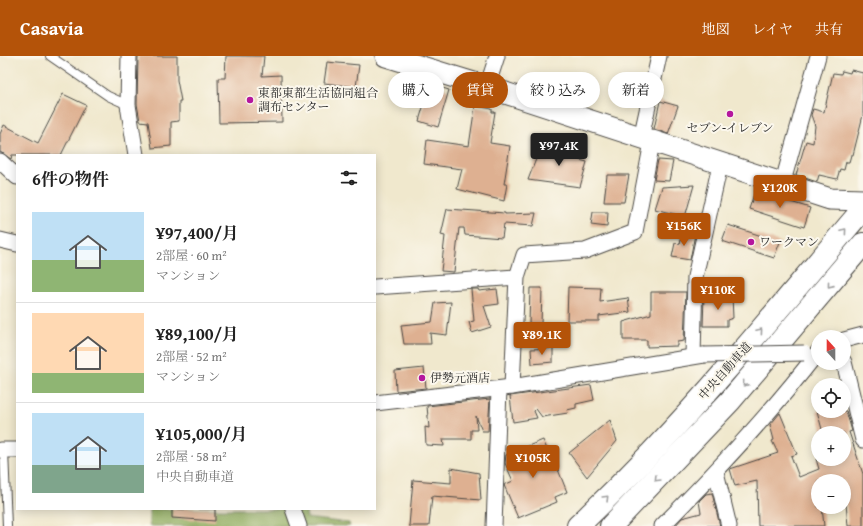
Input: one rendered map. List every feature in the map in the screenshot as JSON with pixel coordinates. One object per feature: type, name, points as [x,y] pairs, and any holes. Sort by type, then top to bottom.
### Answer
[{"type":"highway","name":"中央自動車道","points":[[578,526],[651,453],[757,335],[858,203]]},
{"type":"highway","name":"中央自動車道","points":[[611,526],[730,401],[821,296],[863,244]]},
{"type":"street","points":[[129,56],[128,105],[136,154]]},
{"type":"street","points":[[386,56],[452,76]]},
{"type":"street","points":[[492,72],[497,56]]},
{"type":"street","points":[[494,526],[517,277],[524,256],[585,251],[635,232],[646,140],[659,56]]},
{"type":"street","points":[[782,185],[818,56]]},
{"type":"street","points":[[508,94],[782,185],[830,199],[858,203]]},
{"type":"street","points":[[0,161],[16,176]]},
{"type":"street","points":[[699,356],[695,277],[720,165]]},
{"type":"street","points":[[0,240],[16,244]]},
{"type":"street","points":[[376,287],[517,277]]},
{"type":"street","points":[[851,338],[863,335]]},
{"type":"street","points":[[376,403],[506,388],[699,356],[811,352]]},
{"type":"street","points":[[662,526],[716,472],[782,398],[811,355]]},
{"type":"street","points":[[846,370],[863,440]]},
{"type":"street","points":[[716,472],[729,526]]},
{"type":"street","points":[[293,510],[299,526]]},
{"type":"lane","points":[[50,56],[108,96],[128,105]]},
{"type":"lane","points":[[7,450],[7,526]]},
{"type":"green space","points":[[149,510],[306,510],[307,518],[349,523],[350,526],[149,526]]},
{"type":"building","points":[[138,56],[177,56],[177,80],[181,101],[179,101],[179,121],[171,122],[171,146],[152,148],[148,122],[140,121],[137,104]]},
{"type":"building","name":"東都東都生活協同組合 調布センター","points":[[226,56],[264,56],[262,76],[281,75],[282,122],[219,123],[218,78],[225,78]]},
{"type":"building","points":[[327,62],[359,65],[356,87],[324,83]]},
{"type":"building","points":[[851,70],[863,73],[863,115],[853,155],[851,155],[849,162],[846,162],[844,170],[840,169],[837,179],[819,175],[817,182],[796,175],[806,141],[813,143],[815,126],[811,115],[813,109],[824,112],[833,73],[841,74],[842,71],[850,73]]},
{"type":"building","points":[[444,88],[449,90],[444,107]]},
{"type":"building","points":[[63,94],[86,105],[62,154],[16,154],[12,155],[11,159],[0,152],[0,134],[4,125],[38,143]]},
{"type":"building","points":[[664,102],[678,106],[668,134],[654,129],[658,108],[664,108]]},
{"type":"building","points":[[423,108],[444,108],[438,127],[419,121]]},
{"type":"building","points":[[475,108],[492,109],[492,112],[495,112],[490,143],[510,146],[504,184],[507,184],[504,201],[457,189],[462,169],[424,164],[427,140],[469,146]]},
{"type":"building","points":[[559,141],[574,144],[573,158],[587,162],[580,187],[528,180],[536,159],[549,151],[557,154]]},
{"type":"building","points":[[658,160],[673,161],[669,181],[654,180]]},
{"type":"building","points":[[607,175],[629,175],[624,202],[604,202]]},
{"type":"building","points":[[694,185],[685,217],[655,209],[662,187]]},
{"type":"building","points":[[755,191],[810,208],[804,227],[749,209]]},
{"type":"building","points":[[447,209],[505,214],[536,213],[533,226],[504,224],[502,238],[465,235],[464,228],[459,228],[454,272],[441,271],[445,236],[441,235]]},
{"type":"building","points":[[593,212],[608,212],[607,227],[591,225]]},
{"type":"building","name":"ワークマン","points":[[728,225],[780,242],[774,258],[722,241]]},
{"type":"building","points":[[683,232],[695,234],[690,260],[672,257],[675,243],[680,244]]},
{"type":"building","points":[[568,287],[601,288],[600,302],[628,298],[630,312],[599,316],[599,321],[567,321]]},
{"type":"building","points":[[530,288],[542,288],[541,325],[529,324]]},
{"type":"building","points":[[471,289],[478,289],[479,291],[497,289],[499,304],[484,306],[491,327],[472,333],[469,322],[474,321]]},
{"type":"building","points":[[651,292],[686,292],[684,341],[677,342],[677,346],[647,347],[647,340],[623,340],[623,322],[651,314]]},
{"type":"building","points":[[732,296],[733,318],[727,320],[727,326],[703,326],[704,297]]},
{"type":"building","points":[[451,302],[447,335],[430,333],[431,344],[404,344],[401,325],[432,322],[435,303]]},
{"type":"building","points":[[553,348],[553,362],[532,364],[531,349]]},
{"type":"building","points":[[424,368],[426,388],[396,391],[395,371]]},
{"type":"building","points":[[591,385],[594,400],[576,404],[576,408],[567,410],[568,413],[542,417],[536,409],[534,411],[537,418],[513,422],[510,396]]},
{"type":"building","points":[[490,399],[488,431],[482,431],[476,416],[477,430],[471,430],[471,439],[443,439],[444,446],[426,445],[425,427],[429,428],[427,406]]},
{"type":"building","points":[[780,413],[797,454],[791,456],[799,477],[819,469],[818,466],[851,466],[851,438],[863,474],[863,526],[848,526],[847,514],[851,514],[851,474],[811,474],[811,514],[823,514],[824,526],[758,526],[757,481],[735,486],[730,469],[778,453],[772,441],[774,440],[770,425]]},
{"type":"building","points":[[819,418],[848,418],[850,426],[821,426]]},
{"type":"building","points":[[610,420],[617,441],[587,477],[569,453]]},
{"type":"building","points":[[543,440],[553,463],[555,462],[567,492],[555,497],[557,502],[518,518],[504,485],[513,481],[505,463],[506,455]]},
{"type":"building","points":[[451,468],[479,473],[481,500],[432,496],[429,526],[409,526],[413,480],[451,483]]},
{"type":"building","points":[[712,493],[720,526],[675,526],[682,518],[701,513],[699,501],[706,494]]},
{"type":"building","points":[[172,510],[215,510],[215,521],[172,518]]},
{"type":"place","name":"東都東都生活協同組合 調布センター","points":[[250,100]]},
{"type":"place","name":"セブン-イレブン","points":[[730,114]]},
{"type":"place","name":"ワークマン","points":[[751,242]]},
{"type":"place","name":"伊勢元酒店","points":[[422,378]]}]
